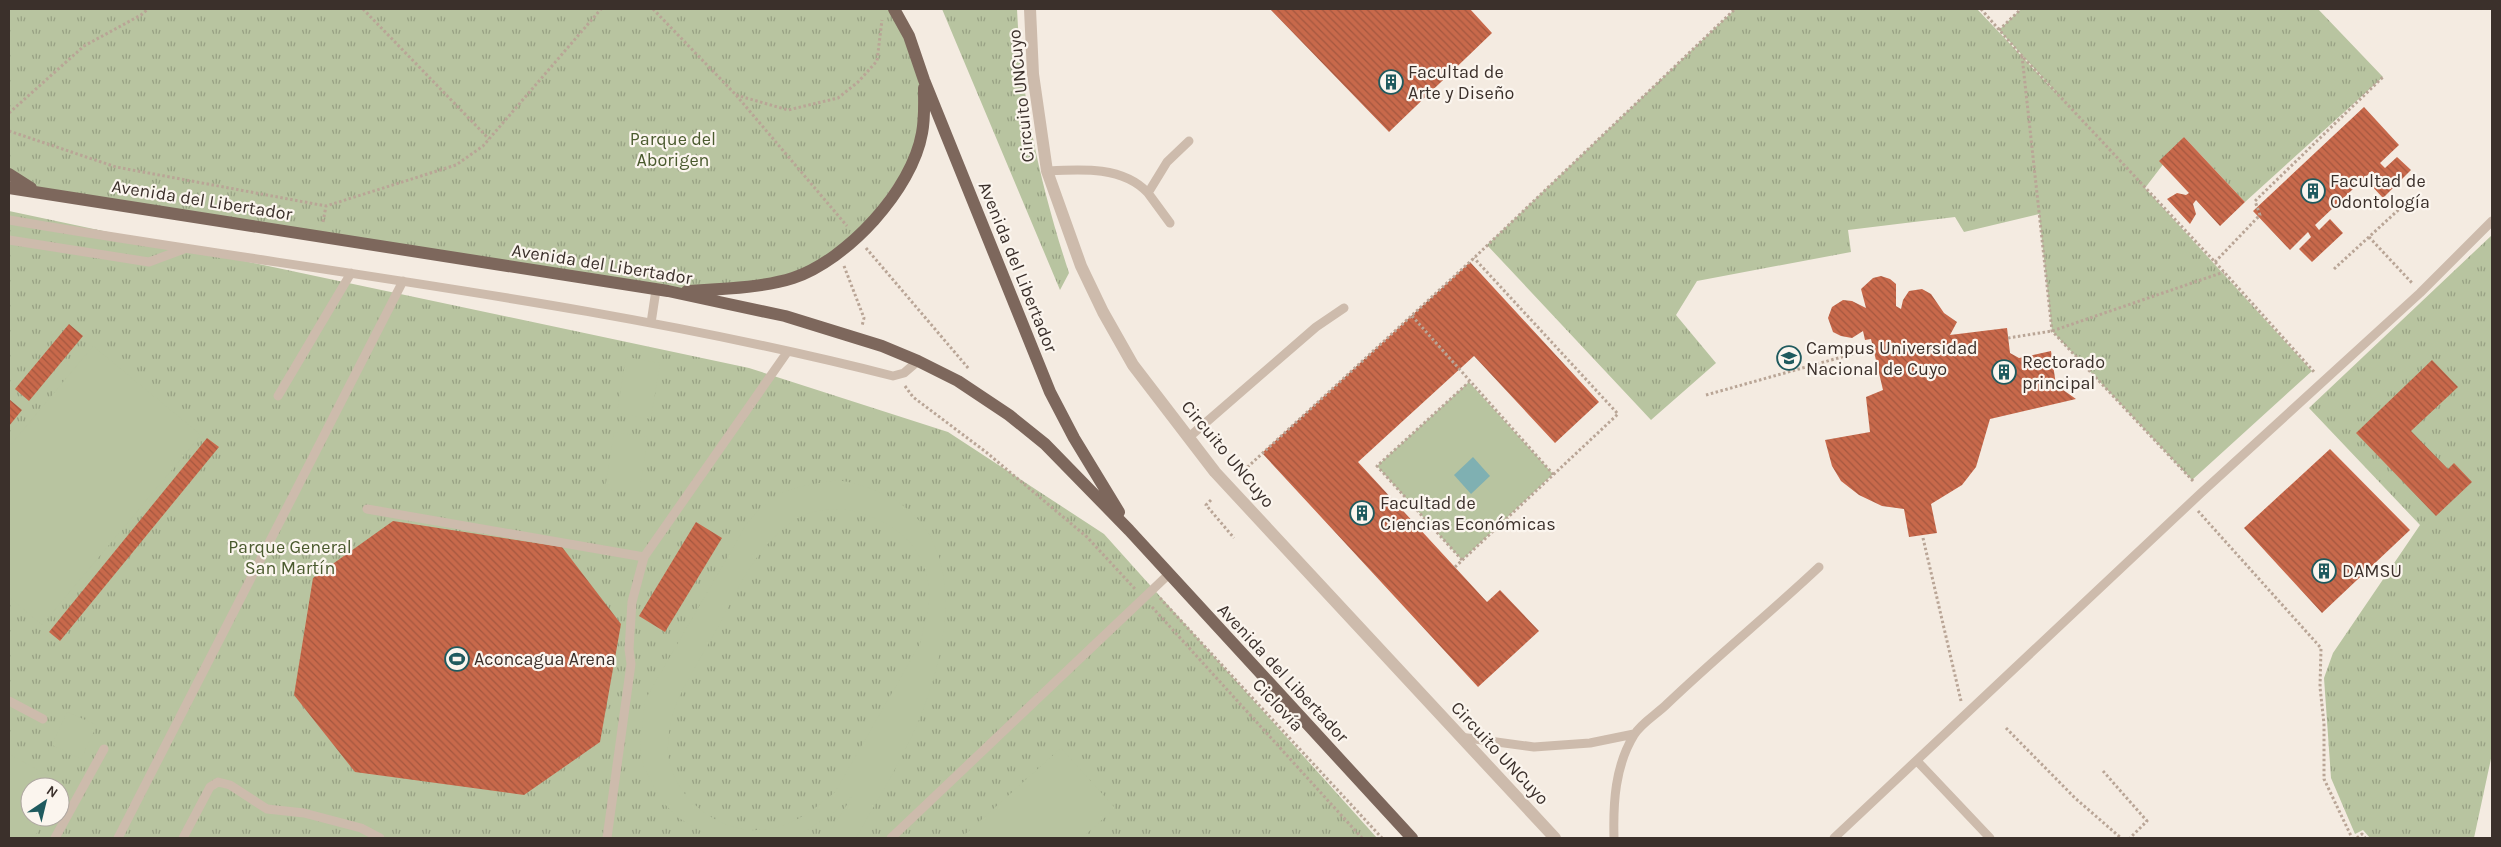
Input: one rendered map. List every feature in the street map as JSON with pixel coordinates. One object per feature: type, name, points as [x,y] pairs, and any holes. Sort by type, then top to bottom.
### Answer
[{"type":"main road","name":"Avenida del Libertador","points":[[894,9],[909,36],[924,80],[1050,392],[1074,438],[1129,530]]},
{"type":"main road","points":[[662,291],[716,289],[793,278],[828,260],[857,238],[891,198],[904,179],[915,155],[922,134],[924,80]]},
{"type":"main road","name":"Avenida del Libertador","points":[[9,174],[35,191],[662,291],[785,316],[882,346],[918,361],[958,381],[1045,444],[1129,530],[1412,838]]},
{"type":"main road","points":[[9,188],[35,191]]},
{"type":"street","name":"Circuito UNCuyo","points":[[1030,9],[1033,74],[1047,171],[1082,266],[1103,312],[1133,365],[1216,472],[1460,737],[1556,838]]},
{"type":"lane","points":[[1148,193],[1167,162],[1190,141]]},
{"type":"lane","points":[[1047,171],[1088,168],[1111,173],[1142,186],[1170,224]]},
{"type":"lane","points":[[9,220],[404,281],[651,323],[788,350],[899,376],[911,369],[918,361]]},
{"type":"lane","points":[[1834,838],[2191,503],[2420,293],[2492,221]]},
{"type":"lane","points":[[9,240],[149,262],[186,248]]},
{"type":"lane","points":[[278,396],[351,273]]},
{"type":"lane","points":[[118,838],[404,281]]},
{"type":"lane","points":[[651,323],[662,291]]},
{"type":"lane","points":[[1188,438],[1316,327],[1344,308]]},
{"type":"lane","points":[[607,838],[631,664],[628,649],[632,602],[644,556],[788,350]]},
{"type":"lane","points":[[367,509],[644,556]]},
{"type":"lane","points":[[1614,838],[1615,796],[1620,765],[1634,734],[1712,660],[1785,600],[1819,567]]},
{"type":"lane","points":[[891,838],[1169,574]]},
{"type":"lane","points":[[9,701],[43,719]]},
{"type":"lane","points":[[1460,737],[1534,747],[1558,746],[1634,734]]},
{"type":"lane","points":[[55,838],[104,749]]},
{"type":"lane","points":[[1917,761],[1990,838]]},
{"type":"lane","points":[[183,838],[210,787],[218,782],[230,784],[267,809],[304,813],[361,828],[380,838]]},
{"type":"path","points":[[9,113],[84,46],[141,15],[148,9]]},
{"type":"path","points":[[364,9],[489,139]]},
{"type":"path","points":[[9,131],[116,167],[326,206],[456,165],[483,146],[601,9]]},
{"type":"path","points":[[653,9],[736,95],[971,371]]},
{"type":"path","points":[[1240,474],[1474,258],[1735,9]]},
{"type":"path","points":[[1981,9],[2022,56],[2215,262],[2312,371]]},
{"type":"path","points":[[1999,30],[2021,9]]},
{"type":"path","points":[[736,95],[788,110],[838,98],[858,82],[877,61],[882,16]]},
{"type":"path","points":[[2022,56],[2052,331],[2192,480]]},
{"type":"path","points":[[2215,262],[2260,215],[2255,200],[2383,77]]},
{"type":"path","points":[[2334,270],[2407,202]]},
{"type":"path","points":[[321,236],[326,206]]},
{"type":"path","points":[[2369,237],[2420,293]]},
{"type":"path","points":[[845,258],[844,266],[864,318],[859,339]]},
{"type":"path","points":[[1454,567],[1618,414],[1474,258]]},
{"type":"path","points":[[2008,338],[2052,331],[2224,272]]},
{"type":"path","points":[[1412,316],[1553,474]]},
{"type":"path","points":[[1706,395],[1874,348]]},
{"type":"path","points":[[899,376],[913,397],[986,452],[1087,537],[1362,838]]},
{"type":"path","points":[[1462,560],[1377,466],[1469,382]]},
{"type":"path","points":[[1211,500],[1206,505],[1234,538]]},
{"type":"path","points":[[2191,503],[2321,648],[2320,687],[2324,724],[2324,779],[2352,838]]},
{"type":"path","points":[[1923,538],[1965,716]]},
{"type":"path","name":"Ciclovía","points":[[1152,590],[1382,838]]},
{"type":"path","points":[[2006,728],[2075,798],[2121,838]]},
{"type":"path","points":[[2103,772],[2147,821],[2130,838]]},
{"type":"path","points":[[2356,838],[2362,834],[2365,838]]},
{"type":"green space","name":"Parque del Aborigen","points":[[9,9],[894,9],[924,80],[915,155],[857,237],[793,278],[668,291],[35,191],[9,174]]},
{"type":"green space","points":[[942,9],[1017,9],[1023,77],[1034,143],[1041,176],[1069,273],[1060,290]]},
{"type":"green space","points":[[1735,9],[1977,9],[2063,100],[1999,30],[2021,9],[2318,9],[2383,77],[2245,202],[2184,137],[2145,188],[2312,371],[2192,480],[2052,331],[2039,214],[1964,232],[1955,217],[1848,230],[1851,252],[1697,281],[1676,315],[1716,363],[1651,420],[1487,245]]},
{"type":"green space","name":"Parque General San Martín","points":[[9,211],[749,368],[948,432],[1104,534],[1377,838],[9,838]]},
{"type":"green space","points":[[2492,235],[2492,754],[2474,838],[2370,838],[2363,830],[2355,834],[2331,778],[2324,678],[2333,653],[2420,525],[2309,408]]},
{"type":"green space","points":[[93,346],[201,435],[42,625],[9,597],[9,447]]},
{"type":"green space","points":[[626,357],[660,363],[651,419],[617,413]]},
{"type":"green space","points":[[1469,382],[1553,474],[1462,560],[1377,466]]},
{"type":"green space","points":[[614,432],[648,437],[639,494],[605,489]]},
{"type":"green space","points":[[837,480],[879,492],[909,511],[930,536],[942,566],[946,599],[943,636],[935,673],[923,710],[909,743],[856,838],[826,838],[853,795],[832,814],[796,837],[713,838],[677,817],[661,800],[644,767],[640,749],[645,700],[746,525],[760,508],[780,493],[798,487]],"holes":[[[844,509],[874,518],[900,533],[911,543],[919,556],[929,587],[927,616],[920,644],[835,792],[800,818],[791,823],[770,829],[742,829],[710,817],[684,793],[675,779],[670,763],[669,735],[673,712],[677,702],[746,574],[772,539],[790,523],[816,511]]]},
{"type":"green space","points":[[67,712],[97,725],[81,759],[52,745]]},
{"type":"green space","points":[[1061,748],[1115,808],[1082,838],[961,838]]},
{"type":"green space","points":[[9,754],[51,777],[20,777],[20,827],[40,827],[34,838],[9,838]]},
{"type":"water","points":[[1473,457],[1490,476],[1471,494],[1454,475]]},
{"type":"building","name":"Facultad de Arte y Diseño","points":[[1270,9],[1470,9],[1492,33],[1389,132]]},
{"type":"building","name":"Facultad de Odontología","points":[[2364,107],[2399,145],[2380,163],[2385,168],[2397,157],[2411,170],[2383,198],[2369,183],[2377,176],[2372,171],[2315,225],[2319,230],[2330,219],[2343,233],[2312,262],[2299,249],[2311,237],[2308,232],[2290,250],[2253,211]]},
{"type":"building","points":[[2184,137],[2245,202],[2220,226],[2196,200],[2193,204],[2196,214],[2190,224],[2167,199],[2177,193],[2186,195],[2189,193],[2159,161]]},
{"type":"building","name":"Facultad de Ciencias Económicas","points":[[1470,262],[1599,402],[1555,443],[1474,356],[1358,462],[1487,602],[1500,590],[1539,631],[1478,687],[1262,453]]},
{"type":"building","points":[[1881,276],[1890,279],[1896,284],[1896,306],[1901,309],[1903,300],[1909,291],[1922,289],[1931,294],[1944,313],[1957,322],[1950,335],[2007,328],[2010,353],[2019,358],[2051,351],[2056,385],[2076,399],[1990,419],[1976,467],[1962,485],[1931,504],[1937,533],[1909,537],[1904,509],[1882,506],[1859,495],[1841,481],[1832,466],[1825,440],[1870,432],[1866,397],[1883,390],[1871,339],[1865,340],[1863,331],[1852,338],[1841,336],[1833,332],[1828,318],[1832,307],[1843,300],[1852,301],[1866,308],[1861,289],[1873,278]]},
{"type":"building","points":[[69,324],[83,336],[29,401],[15,389]]},
{"type":"building","points":[[2432,360],[2458,387],[2411,431],[2448,469],[2454,463],[2472,482],[2436,516],[2356,433]]},
{"type":"building","points":[[9,399],[22,410],[9,426]]},
{"type":"building","points":[[207,438],[219,447],[60,641],[49,632]]},
{"type":"building","name":"DAMSU","points":[[2330,449],[2410,530],[2322,613],[2244,528]]},
{"type":"building","name":"Aconcagua Arena","points":[[393,521],[562,547],[621,624],[600,742],[524,795],[355,772],[294,695],[313,578]]},
{"type":"building","points":[[696,522],[722,538],[665,632],[639,616]]},
{"type":"place","name":"Facultad de Arte y Diseño","points":[[1391,82]]},
{"type":"place","name":"Facultad de Odontología","points":[[2313,191]]},
{"type":"place","name":"Campus Universidad Nacional de Cuyo","points":[[1789,358]]},
{"type":"place","name":"Rectorado principal","points":[[2004,372]]},
{"type":"place","name":"Facultad de Ciencias Económicas","points":[[1362,513]]},
{"type":"place","name":"DAMSU","points":[[2324,571]]},
{"type":"place","name":"Aconcagua Arena","points":[[457,659]]}]
